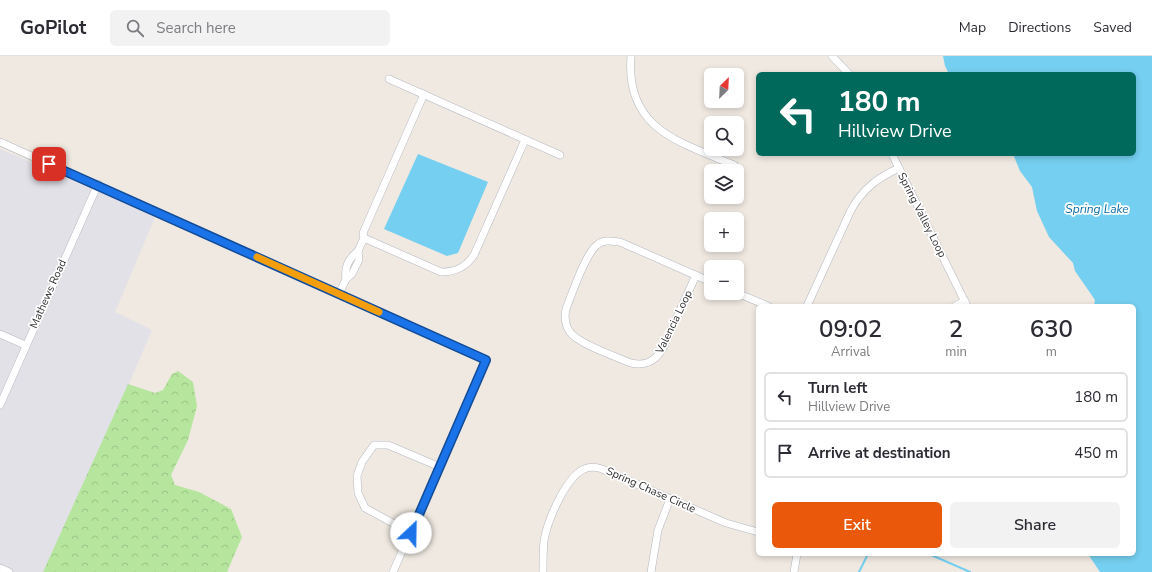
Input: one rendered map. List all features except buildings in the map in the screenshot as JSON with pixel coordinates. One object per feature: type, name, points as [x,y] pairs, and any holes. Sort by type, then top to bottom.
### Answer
[{"type":"street","points":[[632,56],[632,86],[636,99],[652,124],[677,142],[732,164]]},
{"type":"street","points":[[832,56],[847,72]]},
{"type":"street","points":[[389,79],[560,155]]},
{"type":"street","points":[[346,279],[345,271],[351,256],[358,251],[364,238],[363,233],[424,94]]},
{"type":"street","points":[[364,238],[441,272],[452,272],[468,265],[474,255],[525,140]]},
{"type":"street","points":[[0,142],[98,184],[486,360],[394,572]]},
{"type":"street","points":[[893,156],[899,168]]},
{"type":"street","name":"Spring Valley Loop","points":[[808,304],[851,210],[860,195],[872,182],[899,168],[966,304]]},
{"type":"street","name":"Mathews Road","points":[[0,405],[25,345],[98,184]]},
{"type":"street","name":"Valencia Loop","points":[[696,275],[662,350],[656,359],[648,363],[640,364],[631,362],[578,340],[571,334],[566,326],[564,318],[566,309],[590,252],[597,244],[608,240],[620,242],[696,275],[704,279]]},
{"type":"street","points":[[339,294],[346,279],[352,274],[356,267],[359,260],[358,251]]},
{"type":"street","points":[[348,264],[356,267]]},
{"type":"street","points":[[744,296],[763,304]]},
{"type":"street","points":[[0,334],[25,345]]},
{"type":"street","points":[[411,533],[365,508],[358,493],[357,476],[362,462],[374,445],[388,444],[440,467]]},
{"type":"street","name":"Spring Chase Circle","points":[[543,572],[542,559],[548,526],[567,484],[584,469],[595,467],[602,469],[726,523],[756,531]]},
{"type":"street","points":[[651,572],[658,530],[670,499]]},
{"type":"street","points":[[794,572],[797,556]]},
{"type":"street","points":[[0,568],[9,572]]},
{"type":"shaded area","points":[[0,149],[156,215],[115,312],[152,330],[48,572],[0,572]]},
{"type":"green space","points":[[178,371],[193,382],[197,406],[188,440],[171,475],[175,485],[199,492],[231,509],[242,537],[227,572],[43,572],[128,384],[155,393],[163,390],[172,374]]},
{"type":"water","name":"Spring Lake","points":[[943,56],[1152,56],[1152,572],[1100,572],[1089,556],[1136,556],[1136,304],[1094,304],[1095,300],[1075,271],[1073,263],[1049,237],[1037,211],[1032,187],[1020,171],[1014,156],[1136,156],[1136,72],[948,72]]},
{"type":"water","points":[[418,154],[488,182],[458,253],[447,256],[384,229]]},
{"type":"waterway","points":[[859,572],[867,556]]},
{"type":"waterway","points":[[934,556],[970,572]]},
{"type":"slow traffic","points":[[257,257],[379,312]]},
{"type":"route","points":[[49,164],[98,184],[486,360],[411,533]]}]
